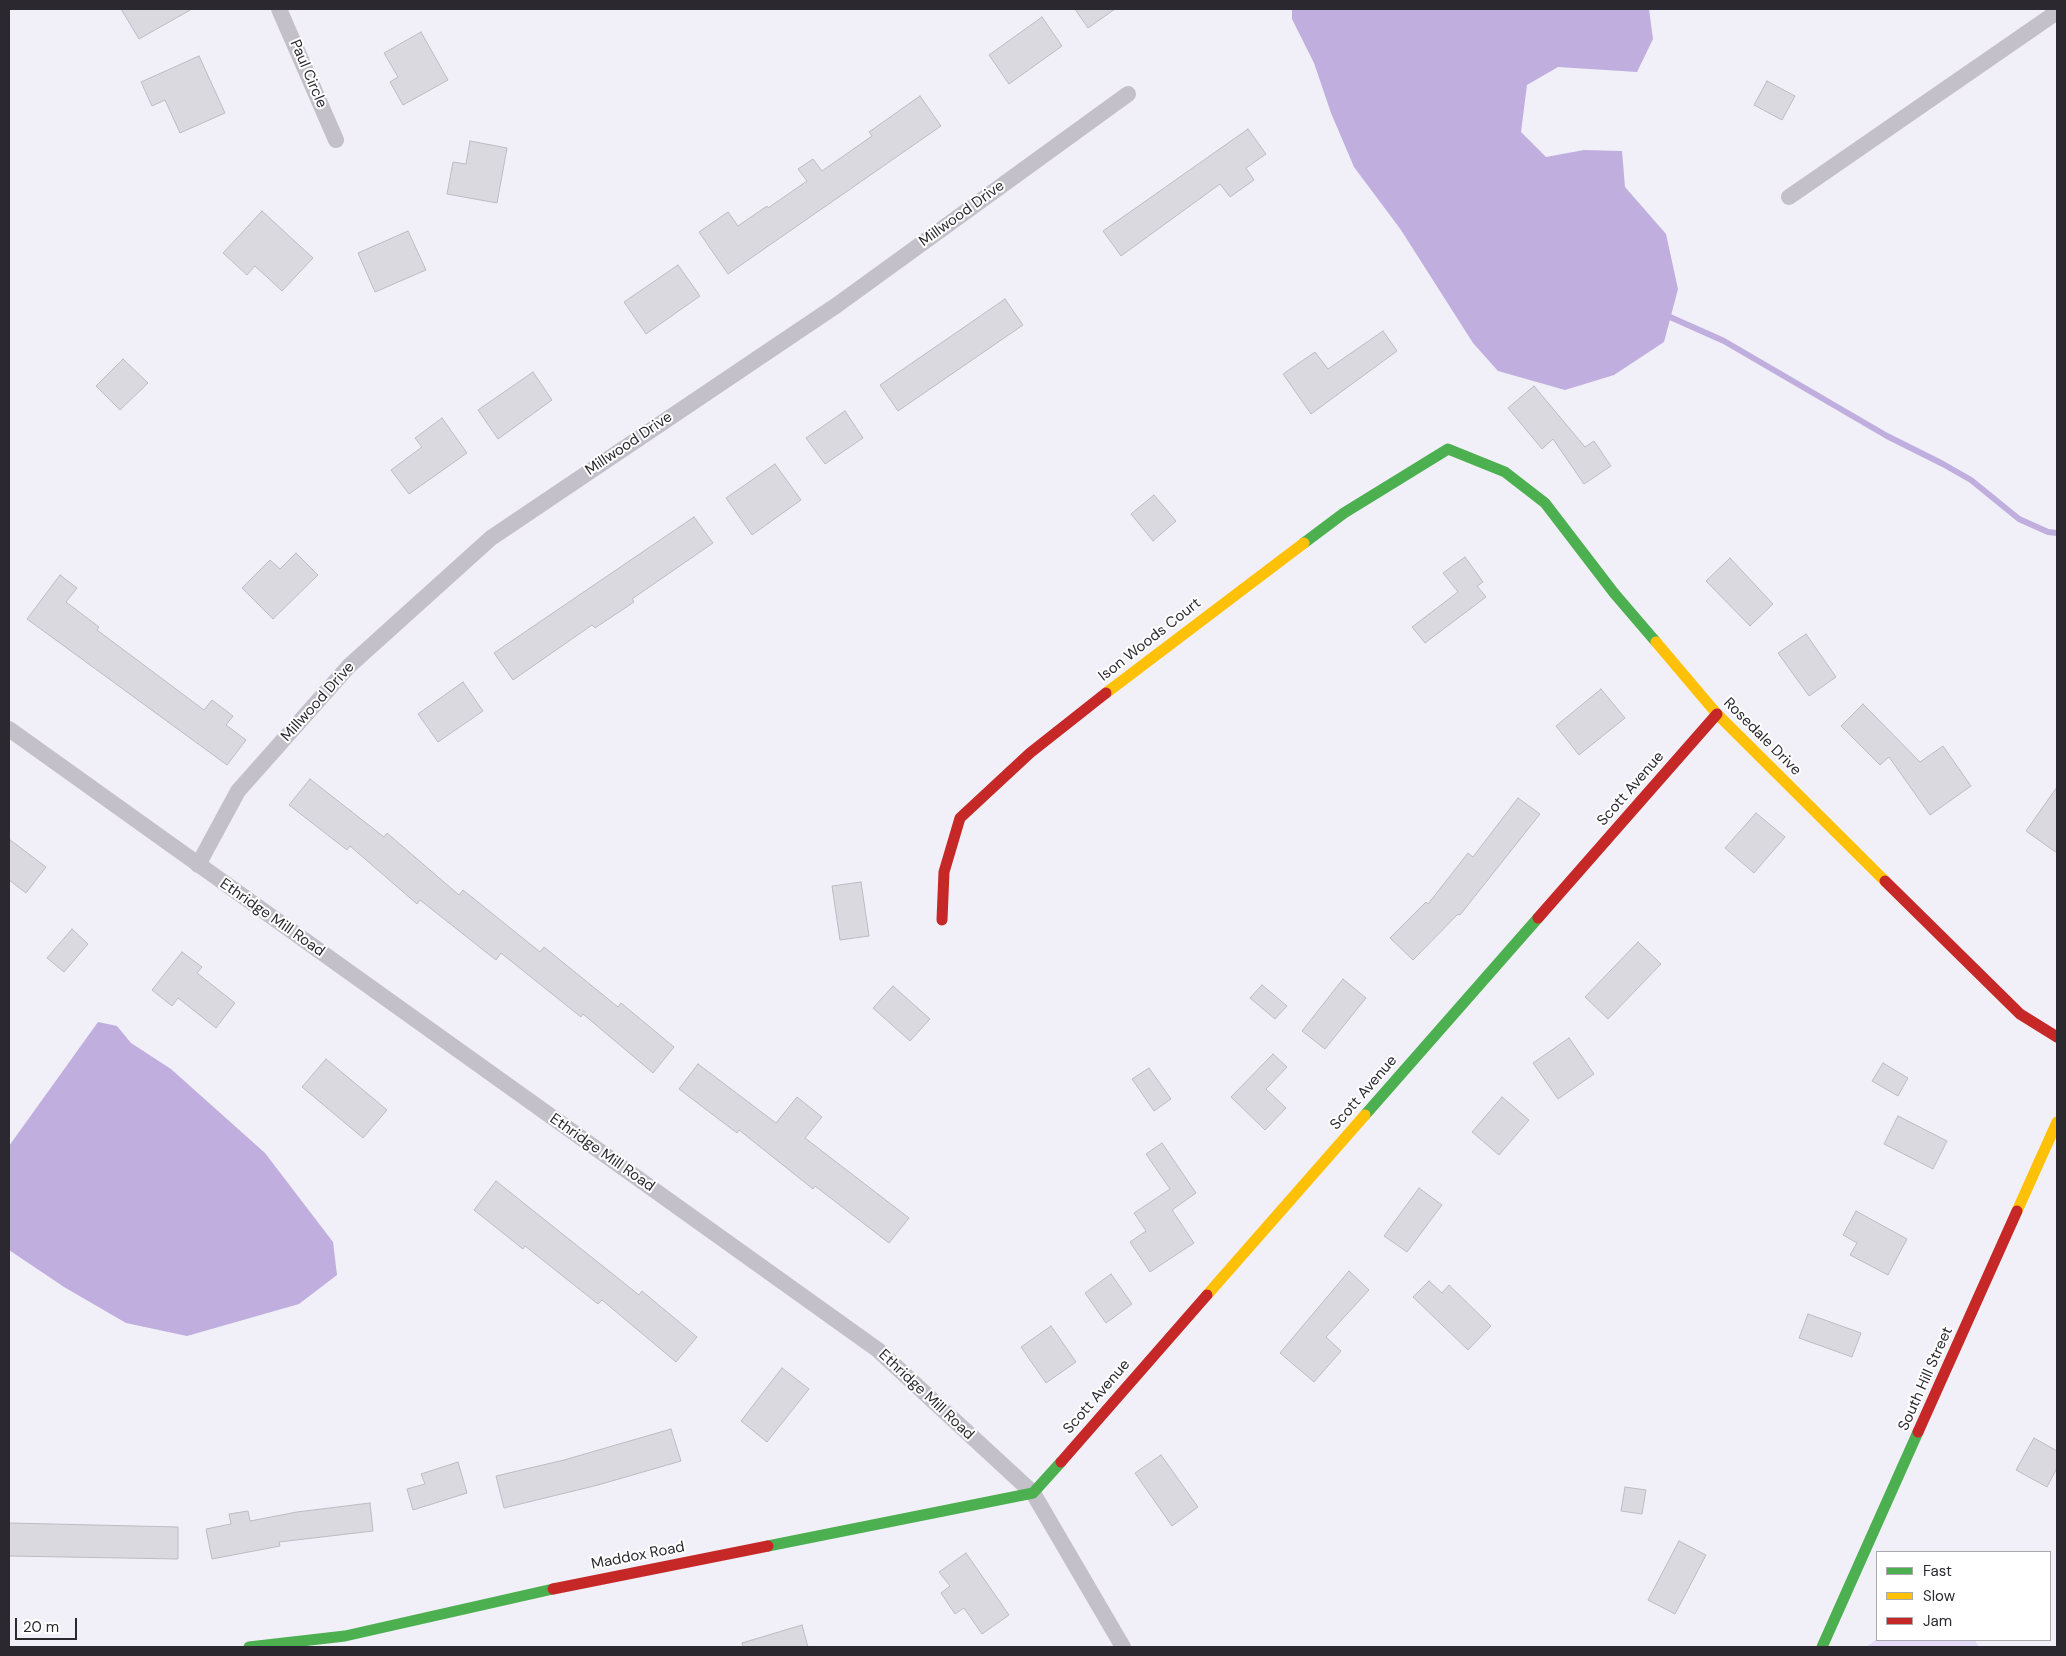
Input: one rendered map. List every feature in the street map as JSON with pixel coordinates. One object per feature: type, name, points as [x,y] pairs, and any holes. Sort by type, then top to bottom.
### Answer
[{"type":"street","name":"Paul Circle","points":[[279,9],[296,42],[336,140]]},
{"type":"street","points":[[1789,197],[2057,12]]},
{"type":"street","name":"Millwood Drive","points":[[198,865],[238,791],[349,666],[491,538],[837,304],[1128,94]]},
{"type":"street","name":"Ison Woods Court","points":[[942,920],[944,872],[960,818],[1030,753],[1173,640],[1344,513],[1448,449],[1458,452]]},
{"type":"street","name":"Rosedale Drive","points":[[1458,452],[1505,472],[1545,503],[1614,594],[1717,714],[2020,1014],[2057,1037]]},
{"type":"street","name":"Scott Avenue","points":[[1033,1493],[1717,714]]},
{"type":"street","name":"Ethridge Mill Road","points":[[9,729],[878,1350],[1033,1493],[1123,1647]]},
{"type":"street","name":"South Hill Street","points":[[1822,1647],[2057,1122]]},
{"type":"street","name":"Maddox Road","points":[[249,1647],[345,1636],[574,1584],[1033,1493]]},
{"type":"shaded area","points":[[1292,9],[1649,9],[1653,39],[1637,72],[1558,67],[1527,85],[1521,132],[1546,157],[1584,150],[1622,151],[1625,187],[1666,234],[1678,289],[1664,342],[1614,375],[1565,390],[1498,371],[1473,343],[1401,230],[1354,167],[1331,113],[1314,63],[1292,19]]},
{"type":"shaded area","points":[[98,1022],[117,1026],[131,1043],[171,1069],[265,1153],[333,1242],[337,1275],[299,1304],[187,1336],[126,1323],[64,1287],[9,1250],[9,1146]]},
{"type":"shaded area","points":[[1876,1640],[1976,1641],[1979,1647],[1866,1647]]},
{"type":"building","points":[[121,9],[192,9],[139,39]]},
{"type":"building","points":[[1075,9],[1115,9],[1088,28]]},
{"type":"building","points":[[1042,17],[1062,46],[1009,84],[989,55]]},
{"type":"building","points":[[421,32],[448,80],[403,105],[390,82],[398,77],[384,53]]},
{"type":"building","points":[[199,56],[225,113],[180,133],[165,100],[152,106],[141,82]]},
{"type":"building","points":[[1767,81],[1795,96],[1782,120],[1754,105]]},
{"type":"building","points":[[920,96],[941,126],[728,274],[699,232],[728,212],[738,226],[767,206],[768,208],[807,181],[798,169],[813,159],[822,171],[872,136],[869,132]]},
{"type":"building","points":[[1248,129],[1266,154],[1246,168],[1254,180],[1230,197],[1220,184],[1121,256],[1103,231]]},
{"type":"building","points":[[470,141],[507,148],[497,203],[447,194],[453,162],[466,164]]},
{"type":"building","points":[[262,211],[313,258],[282,291],[255,266],[247,275],[223,253]]},
{"type":"building","points":[[408,231],[426,270],[375,292],[358,253]]},
{"type":"building","points":[[678,265],[700,296],[646,334],[624,302]]},
{"type":"building","points":[[1005,299],[1023,325],[898,411],[880,385]]},
{"type":"building","points":[[1383,331],[1397,351],[1311,414],[1283,374],[1315,352],[1328,369]]},
{"type":"building","points":[[123,359],[148,383],[120,410],[96,386]]},
{"type":"building","points":[[533,372],[552,400],[498,439],[478,410]]},
{"type":"building","points":[[1534,386],[1585,447],[1594,441],[1611,466],[1584,484],[1553,439],[1542,449],[1508,408]]},
{"type":"building","points":[[845,411],[863,438],[825,464],[806,438]]},
{"type":"building","points":[[442,418],[467,453],[409,494],[391,470],[422,447],[415,438]]},
{"type":"building","points":[[775,464],[801,500],[752,535],[726,498]]},
{"type":"building","points":[[1154,495],[1176,521],[1153,541],[1131,514]]},
{"type":"building","points":[[694,517],[713,543],[632,599],[634,602],[595,628],[592,625],[513,680],[494,653]]},
{"type":"building","points":[[296,553],[318,575],[273,619],[242,588],[270,560],[280,569]]},
{"type":"building","points":[[1465,557],[1483,582],[1477,586],[1486,597],[1425,643],[1412,627],[1458,592],[1443,573]]},
{"type":"building","points":[[1730,558],[1773,604],[1750,626],[1706,581]]},
{"type":"building","points":[[60,575],[77,588],[66,602],[99,627],[97,630],[204,710],[212,700],[233,716],[226,725],[246,740],[227,765],[27,619]]},
{"type":"building","points":[[1806,634],[1836,677],[1809,696],[1778,653]]},
{"type":"building","points":[[463,682],[483,711],[438,742],[418,714]]},
{"type":"building","points":[[1601,689],[1625,718],[1579,755],[1556,726]]},
{"type":"building","points":[[1863,704],[1920,762],[1943,746],[1971,786],[1930,815],[1889,757],[1880,765],[1841,726]]},
{"type":"building","points":[[310,779],[384,837],[387,833],[459,895],[463,890],[540,952],[544,947],[618,1007],[621,1003],[674,1047],[653,1073],[583,1014],[581,1017],[501,953],[496,960],[420,900],[417,904],[350,846],[347,850],[289,805]]},
{"type":"building","points":[[2057,787],[2057,853],[2026,831]]},
{"type":"building","points":[[1518,798],[1540,814],[1460,915],[1458,914],[1413,960],[1390,938],[1426,902],[1428,904],[1468,853],[1473,857]]},
{"type":"building","points":[[1756,813],[1785,837],[1754,873],[1725,848]]},
{"type":"building","points":[[9,839],[46,867],[26,893],[9,880]]},
{"type":"building","points":[[861,882],[869,936],[840,940],[832,886]]},
{"type":"building","points":[[72,929],[88,944],[64,972],[47,958]]},
{"type":"building","points":[[1638,942],[1661,964],[1608,1019],[1585,997]]},
{"type":"building","points":[[182,952],[202,967],[197,973],[235,1003],[216,1028],[178,998],[172,1006],[152,990]]},
{"type":"building","points":[[1343,979],[1366,998],[1325,1049],[1302,1031]]},
{"type":"building","points":[[1262,985],[1287,1006],[1275,1019],[1250,998]]},
{"type":"building","points":[[893,986],[930,1019],[910,1041],[873,1008]]},
{"type":"building","points":[[1569,1038],[1594,1074],[1558,1099],[1533,1063]]},
{"type":"building","points":[[1273,1054],[1287,1067],[1266,1089],[1286,1108],[1265,1130],[1231,1097]]},
{"type":"building","points":[[326,1059],[387,1110],[363,1138],[302,1087]]},
{"type":"building","points":[[1883,1063],[1908,1078],[1898,1096],[1872,1081]]},
{"type":"building","points":[[698,1064],[776,1123],[797,1097],[822,1117],[805,1138],[909,1218],[889,1243],[815,1186],[813,1189],[739,1130],[737,1133],[679,1089]]},
{"type":"building","points":[[1149,1068],[1171,1099],[1154,1111],[1132,1079]]},
{"type":"building","points":[[1502,1097],[1529,1120],[1499,1155],[1472,1132]]},
{"type":"building","points":[[1898,1116],[1947,1141],[1933,1169],[1884,1144]]},
{"type":"building","points":[[1162,1143],[1196,1193],[1172,1210],[1194,1243],[1150,1272],[1130,1242],[1146,1231],[1134,1213],[1170,1189],[1146,1154]]},
{"type":"building","points":[[496,1181],[639,1295],[642,1291],[697,1337],[676,1362],[602,1300],[598,1304],[525,1246],[523,1249],[474,1210]]},
{"type":"building","points":[[1419,1188],[1442,1205],[1407,1252],[1384,1236]]},
{"type":"building","points":[[1856,1211],[1907,1239],[1888,1275],[1850,1255],[1857,1243],[1843,1235]]},
{"type":"building","points":[[1349,1271],[1369,1290],[1326,1337],[1341,1351],[1314,1382],[1280,1353]]},
{"type":"building","points":[[1111,1274],[1132,1304],[1106,1323],[1085,1293]]},
{"type":"building","points":[[1429,1281],[1442,1293],[1449,1285],[1491,1326],[1468,1350],[1413,1297]]},
{"type":"building","points":[[1808,1314],[1861,1333],[1852,1357],[1799,1338]]},
{"type":"building","points":[[1051,1326],[1076,1362],[1046,1383],[1021,1347]]},
{"type":"building","points":[[782,1368],[809,1389],[767,1442],[741,1421]]},
{"type":"building","points":[[671,1429],[681,1461],[598,1485],[504,1508],[496,1476],[564,1460]]},
{"type":"building","points":[[2034,1438],[2057,1451],[2057,1468],[2047,1487],[2016,1470]]},
{"type":"building","points":[[1161,1455],[1198,1507],[1172,1526],[1135,1473]]},
{"type":"building","points":[[458,1462],[467,1493],[413,1510],[407,1489],[425,1484],[421,1474]]},
{"type":"building","points":[[1625,1487],[1646,1490],[1642,1514],[1621,1511]]},
{"type":"building","points":[[370,1503],[373,1531],[279,1542],[280,1546],[212,1559],[206,1529],[231,1524],[229,1514],[248,1511],[250,1521],[297,1512]]},
{"type":"building","points":[[9,1523],[178,1527],[178,1559],[9,1556]]},
{"type":"building","points":[[1679,1541],[1706,1555],[1675,1614],[1648,1600]]},
{"type":"building","points":[[966,1553],[1009,1615],[982,1634],[964,1608],[955,1614],[941,1593],[950,1586],[939,1572]]},
{"type":"building","points":[[802,1625],[808,1647],[743,1647],[742,1643]]},
{"type":"waterway","points":[[1670,317],[1724,341],[1887,436],[1971,480],[2019,519],[2048,532],[2057,533]]},
{"type":"traffic: fast","points":[[1304,543],[1344,513],[1448,449],[1505,472],[1545,503],[1614,593],[1656,642]]},
{"type":"traffic: fast","points":[[1365,1115],[1538,918]]},
{"type":"traffic: fast","points":[[1822,1647],[1918,1432]]},
{"type":"traffic: fast","points":[[768,1546],[1033,1493],[1061,1462]]},
{"type":"traffic: fast","points":[[249,1647],[345,1636],[553,1589]]},
{"type":"traffic: slow","points":[[1106,693],[1304,543]]},
{"type":"traffic: slow","points":[[1656,642],[1717,714],[1885,881]]},
{"type":"traffic: slow","points":[[1207,1295],[1365,1115]]},
{"type":"traffic: slow","points":[[2017,1211],[2057,1122]]},
{"type":"traffic: jam","points":[[942,920],[944,872],[960,818],[1030,753],[1106,693]]},
{"type":"traffic: jam","points":[[1538,918],[1717,714]]},
{"type":"traffic: jam","points":[[1885,881],[2020,1014],[2057,1037]]},
{"type":"traffic: jam","points":[[1918,1432],[2017,1211]]},
{"type":"traffic: jam","points":[[1061,1462],[1207,1295]]},
{"type":"traffic: jam","points":[[553,1589],[768,1546]]}]
